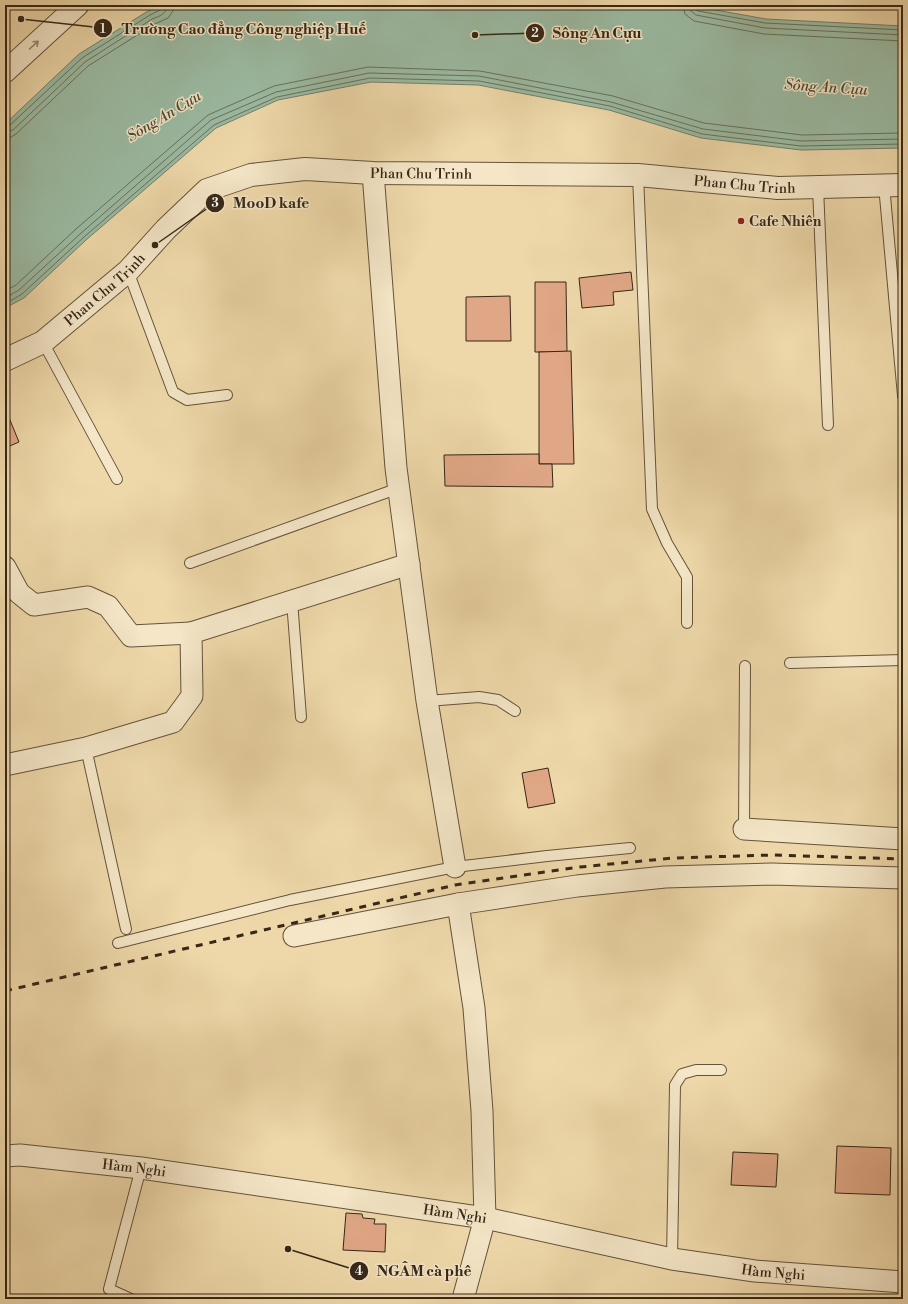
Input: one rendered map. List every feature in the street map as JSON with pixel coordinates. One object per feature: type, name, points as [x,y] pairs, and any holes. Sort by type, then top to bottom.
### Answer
[{"type":"street","points":[[5,72],[78,5]]},
{"type":"street","name":"Phan Chu Trinh","points":[[5,360],[43,342],[128,271],[166,229],[207,190],[251,175],[305,168],[373,173],[638,175],[778,188],[893,185]]},
{"type":"street","points":[[373,173],[396,468],[428,701],[455,867]]},
{"type":"street","points":[[5,568],[19,593],[34,605],[88,597],[108,606],[131,636],[191,633],[409,564]]},
{"type":"street","points":[[5,765],[86,748],[173,722],[192,696],[191,633]]},
{"type":"street","points":[[744,829],[903,839]]},
{"type":"street","points":[[294,936],[458,904],[577,886],[665,877],[772,874],[903,878]]},
{"type":"street","points":[[458,904],[474,1008],[482,1111],[485,1218],[462,1299]]},
{"type":"street","name":"Hàm Nghi","points":[[5,1156],[20,1156],[141,1168],[485,1218],[672,1259],[755,1271],[903,1282]]},
{"type":"lane","points":[[638,175],[652,509],[667,543],[687,577],[686,624]]},
{"type":"lane","points":[[893,185],[903,396]]},
{"type":"lane","points":[[818,187],[828,425]]},
{"type":"lane","points":[[128,271],[173,392],[187,400],[227,395]]},
{"type":"lane","points":[[43,342],[117,479]]},
{"type":"lane","points":[[190,563],[399,488]]},
{"type":"lane","points":[[292,601],[301,717]]},
{"type":"lane","points":[[790,663],[903,660]]},
{"type":"lane","points":[[744,829],[745,666]]},
{"type":"lane","points":[[428,701],[480,696],[498,700],[515,711]]},
{"type":"lane","points":[[86,748],[126,928]]},
{"type":"lane","points":[[118,942],[290,900],[455,867],[630,848]]},
{"type":"lane","points":[[672,1259],[675,1085],[682,1074],[696,1070],[721,1070]]},
{"type":"lane","points":[[131,1299],[109,1289],[141,1168]]},
{"type":"water","points":[[163,5],[688,5],[766,19],[903,26],[903,148],[801,150],[701,138],[609,110],[478,85],[371,82],[278,100],[216,128],[86,240],[24,298],[5,308],[5,124],[79,54],[148,11]]},
{"type":"building","points":[[631,272],[633,290],[613,292],[614,305],[582,308],[579,278]]},
{"type":"building","points":[[535,282],[566,282],[567,352],[535,352]]},
{"type":"building","points":[[510,296],[511,341],[466,341],[466,297]]},
{"type":"building","points":[[571,351],[574,464],[539,464],[539,352]]},
{"type":"building","points":[[5,408],[19,442],[5,448]]},
{"type":"building","points":[[539,454],[539,464],[552,464],[553,487],[445,486],[444,455]]},
{"type":"building","points":[[548,768],[555,803],[528,808],[522,773]]},
{"type":"building","points":[[837,1146],[891,1148],[890,1195],[835,1193]]},
{"type":"building","points":[[733,1152],[778,1154],[776,1187],[731,1185]]},
{"type":"building","points":[[346,1213],[362,1214],[363,1218],[375,1219],[374,1224],[386,1224],[385,1252],[343,1250]]},
{"type":"railway","points":[[5,991],[455,885],[580,867],[673,858],[773,855],[903,859]]},
{"type":"place","name":"Trường Cao đẳng Công nghiệp Huế","points":[[21,19]]},
{"type":"place","name":"Sông An Cựu","points":[[475,35]]},
{"type":"place","name":"Cafe Nhiên","points":[[741,221]]},
{"type":"place","name":"MooD kafe","points":[[155,245]]},
{"type":"place","name":"NGÂM cà phê","points":[[288,1249]]}]
